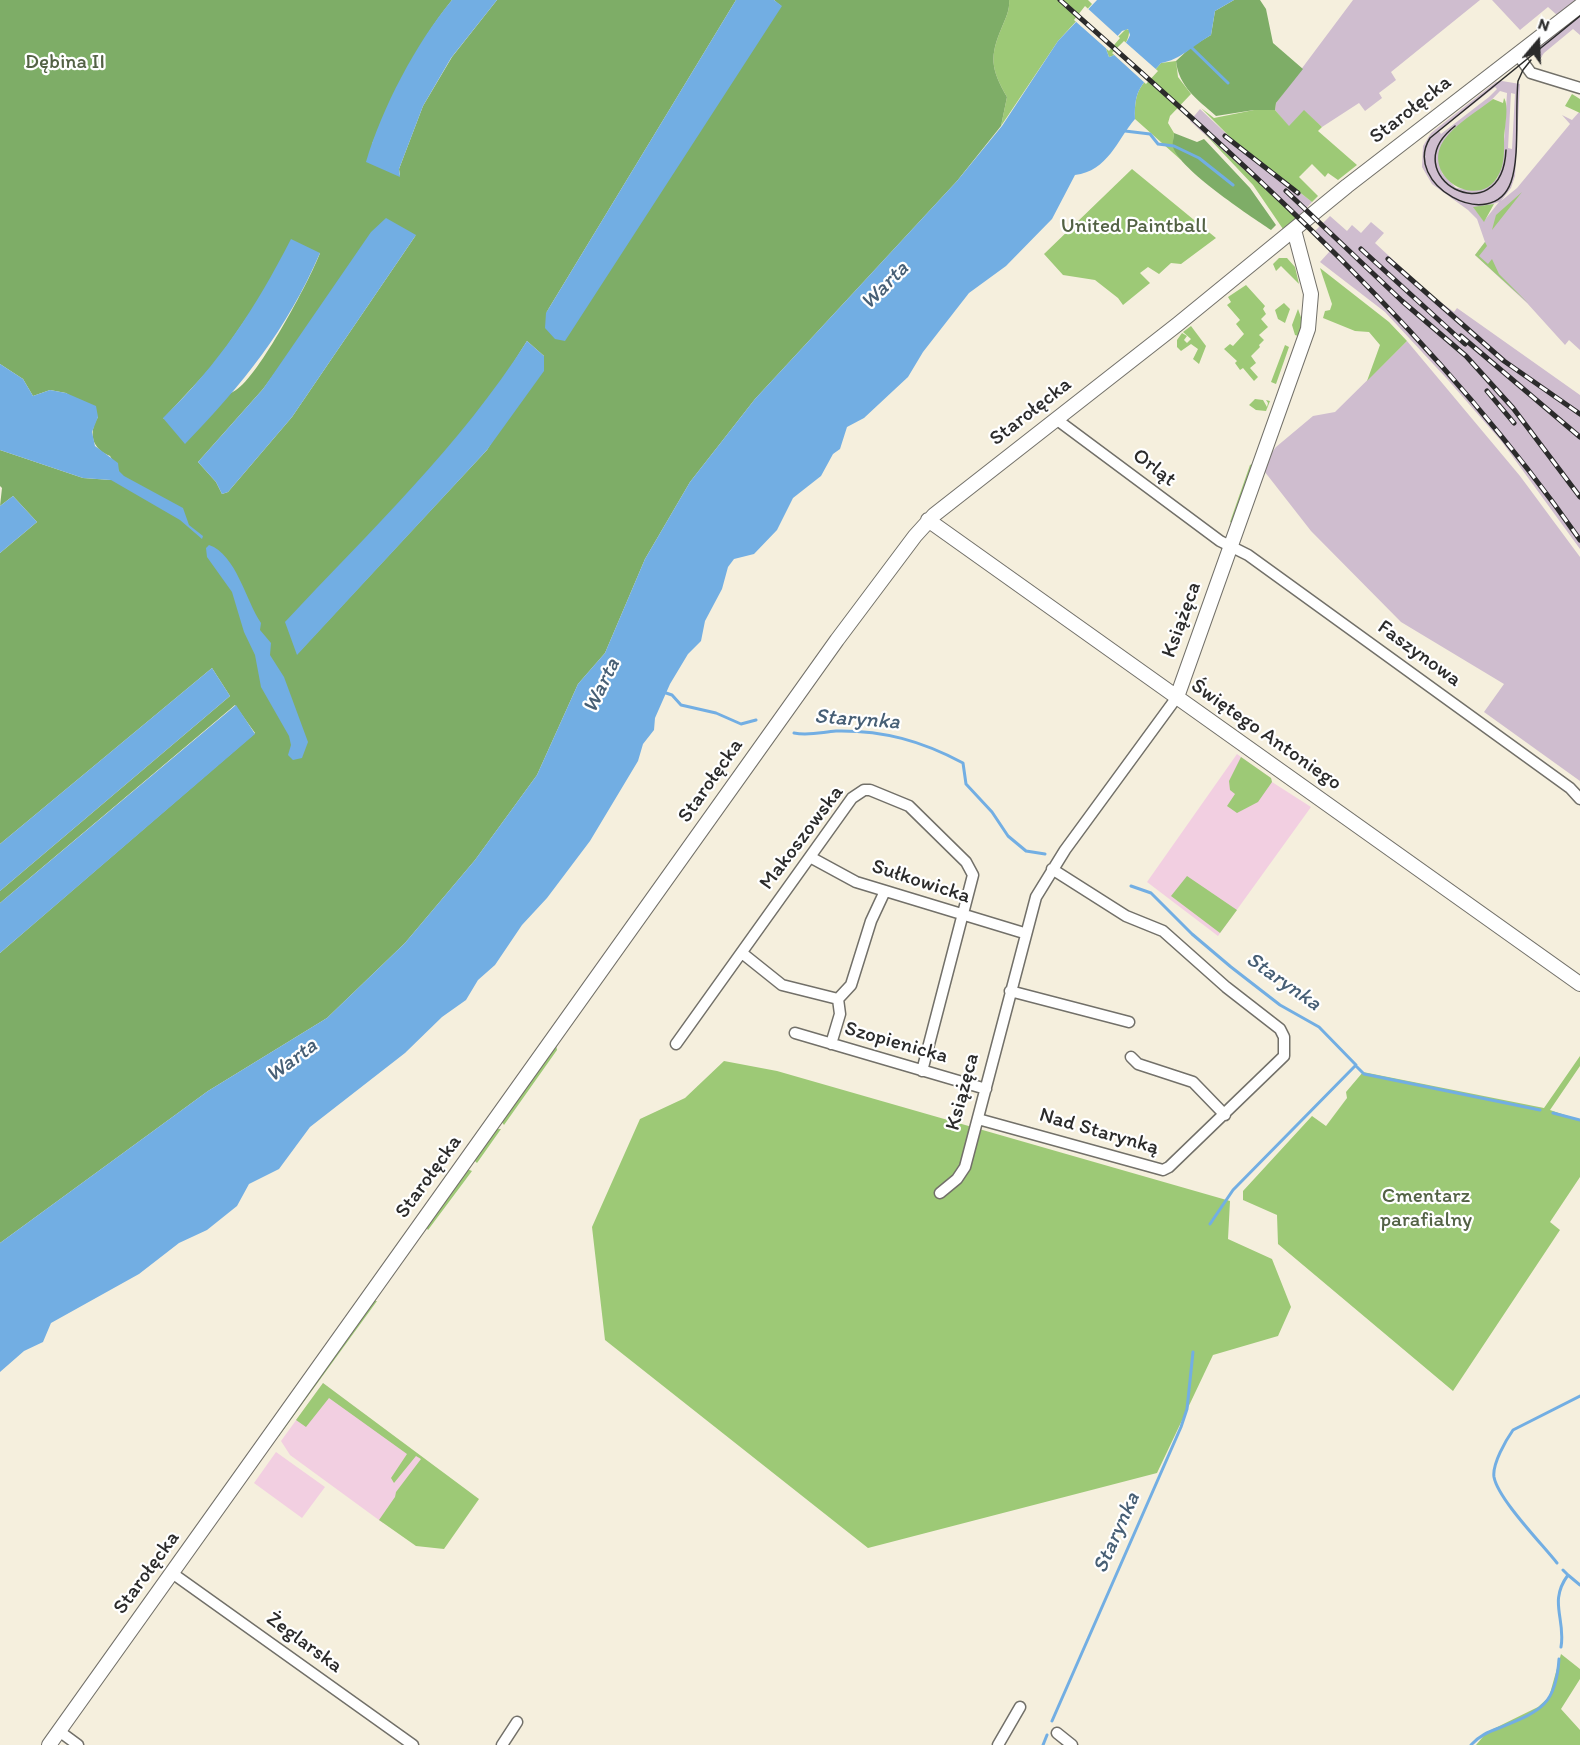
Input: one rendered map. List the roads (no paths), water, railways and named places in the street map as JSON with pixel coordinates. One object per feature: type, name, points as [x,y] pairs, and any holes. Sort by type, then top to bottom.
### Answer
[{"type":"street","name":"Starołęcka","points":[[49,1745],[837,640],[928,520],[1580,6]]},
{"type":"street","points":[[1518,55],[1531,74],[1580,88]]},
{"type":"street","name":"Książęca","points":[[940,1193],[957,1179],[965,1167],[1024,933],[1036,897],[1052,869],[1174,695],[1230,547],[1310,320],[1311,294],[1294,230]]},
{"type":"street","name":"Orląt","points":[[1056,419],[1230,547]]},
{"type":"street","name":"Świętego Antoniego","points":[[928,520],[1580,984]]},
{"type":"street","name":"Faszynowa","points":[[1230,547],[1248,555],[1374,644],[1570,788],[1580,799]]},
{"type":"street","name":"Makoszowska","points":[[676,1044],[858,793],[870,790],[887,795],[909,806],[970,868],[972,882],[922,1071]]},
{"type":"street","name":"Sułkowicka","points":[[810,857],[842,875],[885,891],[1024,933]]},
{"type":"street","name":"Nad Starynką","points":[[978,1119],[1163,1170],[1225,1115],[1282,1059],[1284,1052],[1282,1031],[1226,987],[1163,931],[1120,913],[1052,869]]},
{"type":"street","points":[[838,999],[851,985],[871,921],[885,891]]},
{"type":"street","points":[[742,953],[782,985],[838,999]]},
{"type":"street","points":[[1010,991],[1130,1022]]},
{"type":"street","points":[[831,1044],[840,1014],[838,999]]},
{"type":"street","name":"Szopienicka","points":[[795,1033],[986,1089]]},
{"type":"street","points":[[1131,1057],[1138,1064],[1193,1082],[1225,1115]]},
{"type":"street","name":"Żeglarska","points":[[172,1573],[413,1745]]},
{"type":"street","points":[[998,1745],[1020,1707]]},
{"type":"street","points":[[502,1745],[517,1722]]},
{"type":"street","points":[[59,1731],[78,1745]]},
{"type":"street","points":[[1057,1733],[1072,1745]]},
{"type":"water","points":[[452,0],[497,0],[451,58],[423,106],[399,169],[400,177],[366,162],[381,120],[413,56]]},
{"type":"water","points":[[736,0],[774,0],[782,6],[565,341],[555,339],[545,328],[546,313]]},
{"type":"water","name":"Warta","points":[[1097,0],[1234,0],[1215,11],[1211,35],[1181,55],[1161,63],[1149,77],[1138,93],[1135,119],[1104,161],[1096,168],[1075,175],[1052,219],[1006,266],[969,293],[923,352],[908,377],[864,418],[847,427],[840,449],[833,454],[821,476],[793,498],[777,530],[754,554],[734,559],[728,567],[722,589],[705,621],[701,641],[688,654],[670,684],[655,718],[654,730],[643,744],[638,761],[590,841],[547,898],[522,925],[495,965],[478,980],[466,1000],[442,1017],[405,1053],[310,1127],[279,1169],[249,1184],[237,1206],[207,1230],[179,1243],[139,1274],[51,1323],[43,1342],[24,1351],[0,1372],[0,1243],[208,1091],[327,1018],[405,943],[475,860],[537,775],[578,684],[605,653],[645,559],[690,482],[755,399],[957,181],[1002,126],[1058,41]],"holes":[[[1128,29],[1130,35],[1121,49],[1109,57],[1106,49],[1122,31]]]},
{"type":"water","points":[[386,218],[416,235],[292,417],[228,492],[222,494],[216,482],[198,462],[263,389],[371,232]]},
{"type":"water","points":[[291,239],[320,253],[307,281],[262,355],[226,400],[185,444],[163,418],[219,356],[264,289]]},
{"type":"water","points":[[527,341],[544,356],[544,371],[487,450],[297,655],[285,622],[444,452],[501,379]]},
{"type":"water","points":[[0,364],[23,379],[33,396],[50,390],[66,393],[96,406],[98,417],[92,432],[95,446],[118,463],[119,471],[124,476],[183,508],[189,525],[203,536],[202,539],[180,520],[111,480],[83,478],[0,450]]},
{"type":"water","points":[[13,496],[37,522],[0,553],[0,506]]},
{"type":"water","points":[[209,545],[226,558],[240,579],[261,623],[260,630],[271,643],[270,655],[284,677],[308,742],[302,758],[293,760],[288,755],[291,745],[289,736],[261,687],[255,655],[244,632],[232,592],[207,557],[206,548]]},
{"type":"water","points":[[212,668],[230,696],[0,891],[0,844]]},
{"type":"water","points":[[236,705],[255,734],[0,953],[0,903]]},
{"type":"waterway","points":[[1191,47],[1228,83]]},
{"type":"waterway","points":[[1125,131],[1150,134],[1158,144],[1174,146],[1199,158],[1233,185]]},
{"type":"waterway","name":"Starynka","points":[[663,692],[672,695],[681,705],[716,713],[741,724],[756,720]]},
{"type":"waterway","name":"Starynka","points":[[794,733],[870,732],[902,738],[948,755],[963,763],[966,784],[992,812],[1008,836],[1026,851],[1045,854]]},
{"type":"waterway","name":"Starynka","points":[[1131,886],[1151,893],[1192,934],[1231,967],[1280,1005],[1319,1027],[1356,1065],[1233,1190],[1210,1224]]},
{"type":"waterway","name":"Starynka","points":[[1357,1067],[1364,1074],[1540,1110]]},
{"type":"waterway","name":"Starynka","points":[[1553,1113],[1580,1120]]},
{"type":"waterway","name":"Starynka","points":[[1052,1721],[1181,1427],[1187,1409],[1193,1352]]},
{"type":"waterway","name":"Starynka","points":[[1557,1563],[1503,1497],[1497,1486],[1494,1472],[1500,1452],[1513,1430],[1580,1396]]},
{"type":"waterway","name":"Starynka","points":[[1561,1647],[1558,1602],[1562,1585],[1568,1575],[1563,1570]]},
{"type":"waterway","name":"Starynka","points":[[1568,1575],[1580,1585]]},
{"type":"waterway","name":"Starynka","points":[[1471,1745],[1484,1735],[1525,1717],[1543,1705],[1550,1697],[1554,1687],[1559,1659]]},
{"type":"waterway","name":"Starynka","points":[[1043,1745],[1047,1735]]},
{"type":"tram line","points":[[1531,60],[1518,81],[1516,147],[1511,182],[1501,197],[1486,204],[1469,203],[1452,197],[1438,186],[1428,172],[1424,155],[1430,138],[1580,16]]},
{"type":"tram line","points":[[1455,126],[1439,145],[1435,163],[1442,178],[1455,189],[1471,193],[1487,190],[1500,176],[1506,150]]},
{"type":"railway","points":[[1060,0],[1269,190],[1401,322],[1464,391],[1580,540]]},
{"type":"railway","points":[[1225,136],[1298,193]]},
{"type":"railway","points":[[1286,191],[1402,301],[1466,356],[1513,408],[1580,497]]},
{"type":"railway","points":[[1361,249],[1465,344]]},
{"type":"railway","points":[[1388,259],[1504,361],[1580,414]]},
{"type":"railway","points":[[1461,336],[1580,437]]},
{"type":"railway","points":[[1487,391],[1514,423]]},
{"type":"park label","name":"Dębina II","points":[[65,63]]},
{"type":"park label","name":"United Paintball","points":[[1134,227]]},
{"type":"park label","name":"Cmentarz parafialny","points":[[1426,1209]]}]
